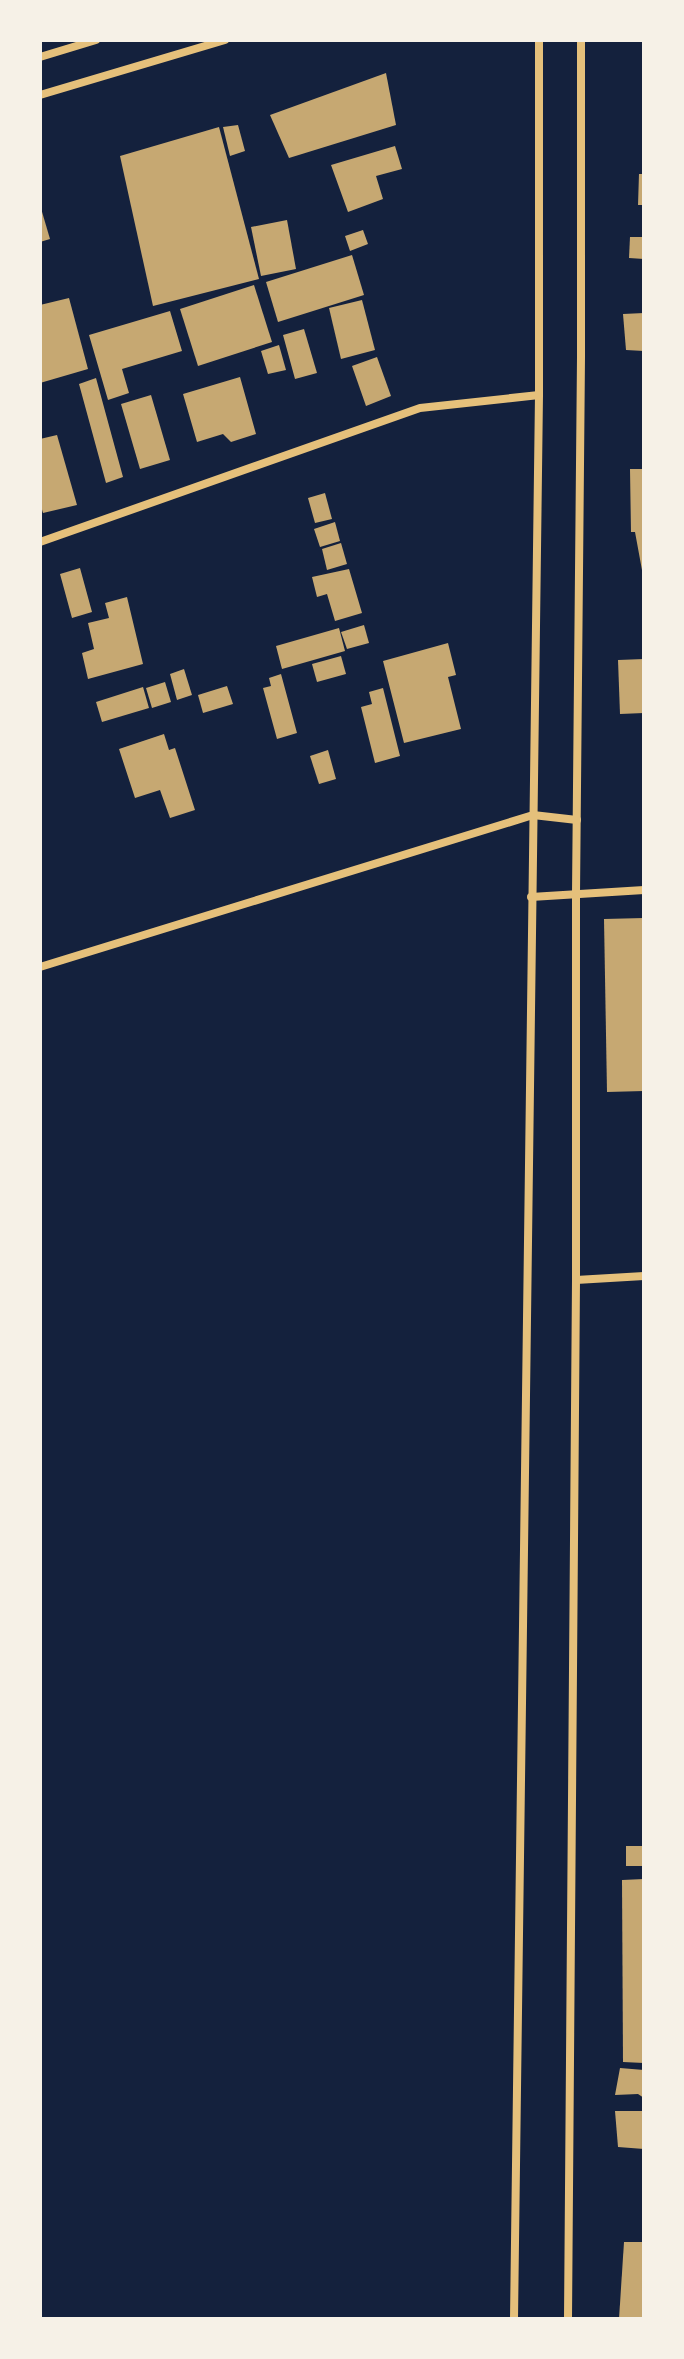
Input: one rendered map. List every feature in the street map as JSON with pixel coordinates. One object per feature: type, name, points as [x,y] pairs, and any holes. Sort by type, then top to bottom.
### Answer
[{"type":"street","points":[[40,57],[96,40]]},
{"type":"street","points":[[40,95],[225,40]]},
{"type":"street","points":[[514,2319],[539,395],[539,40]]},
{"type":"street","points":[[568,2319],[581,40]]},
{"type":"street","points":[[40,542],[420,408],[539,395]]},
{"type":"street","points":[[40,967],[533,815],[577,820]]},
{"type":"street","points":[[531,897],[644,890]]},
{"type":"street","points":[[576,1280],[644,1276]]},
{"type":"building","points":[[386,73],[396,125],[289,158],[270,115]]},
{"type":"building","points":[[238,125],[245,151],[230,156],[223,127]]},
{"type":"building","points":[[219,127],[259,279],[153,306],[120,156]]},
{"type":"building","points":[[395,146],[402,169],[376,176],[383,199],[348,212],[331,165]]},
{"type":"building","points":[[639,174],[644,174],[644,205],[638,205]]},
{"type":"building","points":[[40,205],[50,239],[40,242]]},
{"type":"building","points":[[287,220],[296,269],[261,276],[251,227]]},
{"type":"building","points":[[363,230],[368,244],[350,251],[345,236]]},
{"type":"building","points":[[630,237],[644,237],[644,259],[629,258]]},
{"type":"building","points":[[352,255],[364,295],[278,322],[266,282]]},
{"type":"building","points":[[254,285],[272,342],[198,366],[180,309]]},
{"type":"building","points":[[69,298],[88,369],[40,383],[40,305]]},
{"type":"building","points":[[362,300],[375,350],[341,359],[329,308]]},
{"type":"building","points":[[170,311],[182,351],[122,369],[129,393],[108,400],[89,335]]},
{"type":"building","points":[[644,313],[644,351],[626,350],[623,314]]},
{"type":"building","points":[[304,329],[317,373],[295,379],[283,335]]},
{"type":"building","points":[[279,345],[286,370],[268,374],[261,351]]},
{"type":"building","points":[[377,357],[391,396],[366,406],[352,366]]},
{"type":"building","points":[[240,377],[256,434],[231,442],[223,434],[197,442],[183,394]]},
{"type":"building","points":[[96,378],[123,477],[106,483],[79,384]]},
{"type":"building","points":[[151,395],[170,460],[140,469],[121,404]]},
{"type":"building","points":[[57,435],[77,505],[43,513],[40,503],[40,439]]},
{"type":"building","points":[[630,469],[644,469],[644,581],[635,532],[631,532]]},
{"type":"building","points":[[325,493],[332,519],[315,523],[308,498]]},
{"type":"building","points":[[335,522],[340,541],[320,547],[314,529]]},
{"type":"building","points":[[341,543],[347,564],[327,570],[322,549]]},
{"type":"building","points":[[80,568],[92,612],[72,618],[60,574]]},
{"type":"building","points":[[349,569],[362,613],[335,621],[327,594],[317,597],[312,577]]},
{"type":"building","points":[[127,597],[143,664],[88,679],[82,653],[94,649],[88,623],[109,618],[105,603]]},
{"type":"building","points":[[364,625],[369,643],[347,649],[341,632]]},
{"type":"building","points":[[339,628],[345,651],[282,669],[276,646]]},
{"type":"building","points":[[448,643],[456,675],[448,677],[461,729],[404,743],[383,661]]},
{"type":"building","points":[[341,656],[346,674],[317,682],[312,664]]},
{"type":"building","points":[[644,659],[644,713],[620,714],[618,660]]},
{"type":"building","points":[[184,669],[192,695],[177,700],[170,674]]},
{"type":"building","points":[[281,674],[297,733],[277,739],[263,688],[271,686],[269,678]]},
{"type":"building","points":[[165,682],[171,702],[152,708],[146,688]]},
{"type":"building","points":[[227,686],[233,704],[203,713],[198,695]]},
{"type":"building","points":[[143,687],[149,708],[102,722],[96,702]]},
{"type":"building","points":[[383,688],[400,756],[375,763],[361,707],[372,704],[369,692]]},
{"type":"building","points":[[164,734],[169,750],[175,748],[195,810],[170,818],[160,790],[135,798],[119,749]]},
{"type":"building","points":[[328,750],[336,779],[319,784],[310,756]]},
{"type":"building","points":[[644,918],[644,1091],[607,1092],[604,919]]},
{"type":"building","points":[[626,1846],[644,1846],[644,1866],[626,1866]]},
{"type":"building","points":[[644,1879],[644,2063],[623,2062],[622,1880]]},
{"type":"building","points":[[620,2068],[644,2070],[644,2098],[638,2094],[615,2095]]},
{"type":"building","points":[[615,2111],[644,2111],[644,2149],[618,2147]]},
{"type":"building","points":[[624,2242],[644,2242],[644,2319],[619,2319]]}]
